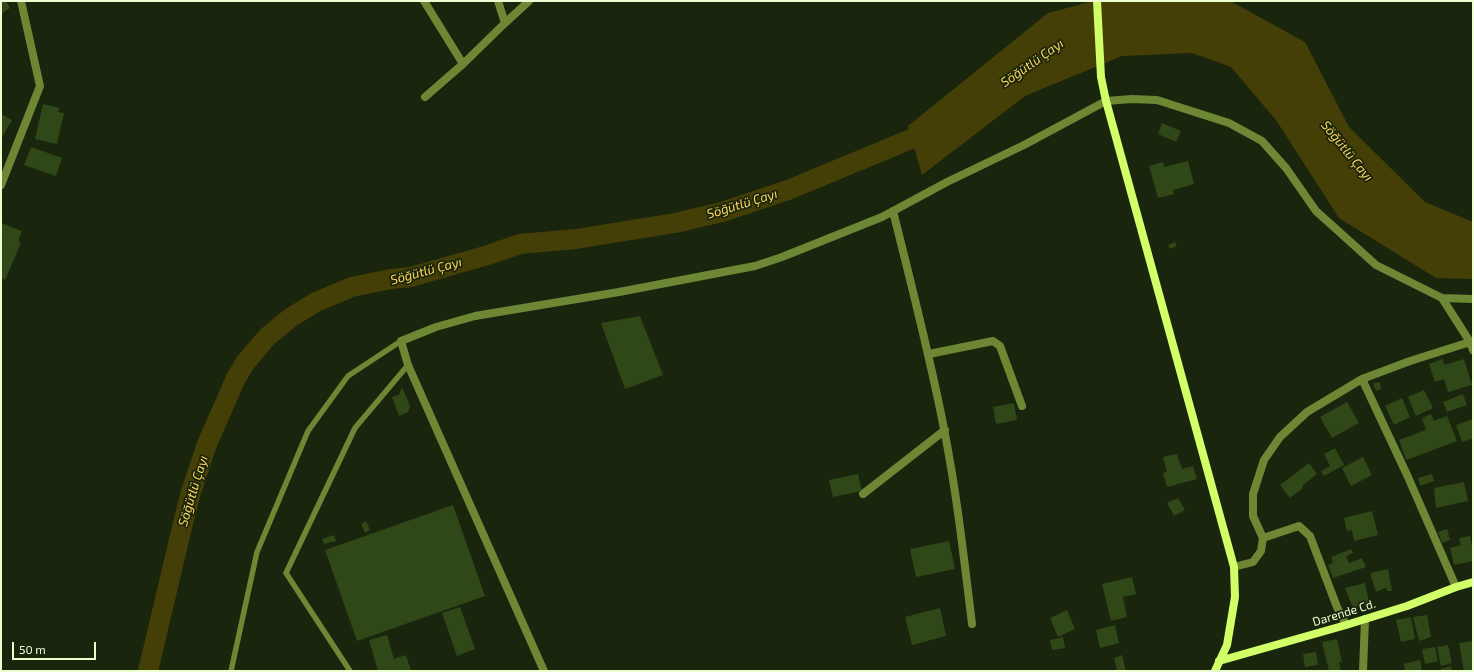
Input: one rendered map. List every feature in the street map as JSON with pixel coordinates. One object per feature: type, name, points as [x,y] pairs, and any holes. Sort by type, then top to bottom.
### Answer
[{"type":"main road","points":[[1097,1],[1101,77],[1106,101],[1234,567],[1235,597],[1227,645],[1215,671]]},
{"type":"main road","name":"Darende Cd.","points":[[1219,661],[1346,625],[1407,606],[1473,582]]},
{"type":"street","points":[[1,185],[40,86],[21,1]]},
{"type":"street","points":[[424,1],[463,64]]},
{"type":"street","points":[[498,1],[505,23]]},
{"type":"street","points":[[425,97],[463,64],[529,1]]},
{"type":"street","points":[[544,671],[408,365],[401,341],[436,327],[475,316],[619,292],[756,266],[816,244],[882,217],[947,182],[1024,145],[1106,101],[1132,99],[1157,100],[1229,123],[1262,140],[1286,168],[1316,211],[1376,265],[1442,298],[1473,299]]},
{"type":"street","points":[[893,211],[929,354],[945,430],[961,528],[972,624]]},
{"type":"street","points":[[1234,567],[1253,562],[1261,551],[1263,538],[1253,516],[1253,494],[1264,460],[1280,437],[1307,412],[1362,379],[1410,361],[1472,344],[1442,298]]},
{"type":"street","points":[[929,354],[993,341],[1000,346],[1022,406]]},
{"type":"street","points":[[1362,379],[1408,477],[1456,587]]},
{"type":"street","points":[[863,494],[945,430]]},
{"type":"street","points":[[1263,538],[1299,526],[1310,536],[1346,625]]},
{"type":"street","points":[[1363,671],[1365,619]]},
{"type":"lane","points":[[231,671],[257,552],[308,431],[348,376],[401,341]]},
{"type":"lane","points":[[350,671],[286,573],[355,428],[408,365]]},
{"type":"water","points":[[1093,1],[1230,1],[1305,42],[1349,127],[1425,202],[1473,222],[1473,279],[1436,278],[1339,218],[1276,120],[1231,67],[1192,53],[1122,56],[1025,96],[922,175],[908,126],[1048,13]]},
{"type":"building","points":[[1,1],[6,1],[10,8],[1,14]]},
{"type":"building","points":[[43,104],[59,108],[58,112],[64,113],[57,144],[35,139]]},
{"type":"building","points":[[1,114],[12,120],[1,139]]},
{"type":"building","points":[[1162,123],[1181,131],[1176,142],[1158,134]]},
{"type":"building","points":[[31,147],[62,158],[56,176],[24,165]]},
{"type":"building","points":[[1188,161],[1194,184],[1173,190],[1174,194],[1158,198],[1149,166],[1163,162],[1164,167]]},
{"type":"building","points":[[1,223],[22,231],[18,241],[21,243],[5,280],[1,278]]},
{"type":"building","points":[[1175,242],[1177,246],[1170,249],[1168,245]]},
{"type":"building","points":[[640,316],[663,375],[625,389],[601,323]]},
{"type":"building","points":[[1443,359],[1444,365],[1464,359],[1472,385],[1448,392],[1444,379],[1435,382],[1429,364]]},
{"type":"building","points":[[1380,382],[1381,389],[1376,391],[1373,383]]},
{"type":"building","points":[[402,387],[410,406],[408,412],[399,416],[392,397],[399,395]]},
{"type":"building","points":[[1424,390],[1433,408],[1416,416],[1408,397]]},
{"type":"building","points":[[1463,394],[1467,405],[1447,412],[1443,402]]},
{"type":"building","points":[[1402,398],[1410,417],[1394,425],[1385,406]]},
{"type":"building","points":[[1347,402],[1359,423],[1332,438],[1320,417]]},
{"type":"building","points":[[1014,403],[1017,420],[996,424],[993,407]]},
{"type":"building","points":[[1431,414],[1434,421],[1447,416],[1457,441],[1406,460],[1399,440],[1426,430],[1422,418]]},
{"type":"building","points":[[1473,419],[1473,438],[1462,442],[1456,425]]},
{"type":"building","points":[[1335,448],[1344,465],[1324,476],[1321,471],[1330,466],[1324,454]]},
{"type":"building","points":[[1177,454],[1182,469],[1193,466],[1197,479],[1167,487],[1163,473],[1167,472],[1163,457]]},
{"type":"building","points":[[1363,457],[1372,475],[1351,486],[1342,468]]},
{"type":"building","points":[[1309,463],[1317,474],[1290,498],[1280,485]]},
{"type":"building","points":[[858,474],[862,491],[833,497],[829,480]]},
{"type":"building","points":[[1432,474],[1434,481],[1420,486],[1418,478]]},
{"type":"building","points":[[1464,482],[1468,501],[1436,508],[1434,488]]},
{"type":"building","points":[[1178,498],[1185,510],[1174,516],[1167,503]]},
{"type":"building","points":[[453,505],[485,596],[357,641],[325,550]]},
{"type":"building","points":[[1372,511],[1378,535],[1354,541],[1352,530],[1347,531],[1344,518]]},
{"type":"building","points":[[366,521],[370,530],[365,533],[361,524]]},
{"type":"building","points":[[1447,529],[1450,540],[1442,543],[1438,532]]},
{"type":"building","points":[[334,535],[336,541],[324,544],[322,539]]},
{"type":"building","points":[[1470,536],[1473,561],[1454,565],[1450,548],[1461,545],[1459,538]]},
{"type":"building","points":[[949,541],[955,569],[916,577],[910,549]]},
{"type":"building","points":[[1351,549],[1353,553],[1346,556],[1349,563],[1362,558],[1366,567],[1333,578],[1328,565],[1333,563],[1331,557]]},
{"type":"building","points":[[1388,569],[1392,591],[1388,591],[1385,588],[1376,592],[1370,573]]},
{"type":"building","points":[[1132,577],[1136,594],[1123,597],[1127,617],[1111,621],[1102,584]]},
{"type":"building","points":[[1365,583],[1369,602],[1353,608],[1345,588]]},
{"type":"building","points":[[460,607],[475,649],[457,656],[442,613]]},
{"type":"building","points":[[940,608],[946,636],[912,645],[905,617]]},
{"type":"building","points":[[1067,610],[1075,629],[1058,637],[1050,618]]},
{"type":"building","points":[[1427,615],[1431,637],[1419,641],[1413,617]]},
{"type":"building","points":[[1411,617],[1415,639],[1401,642],[1396,620]]},
{"type":"building","points":[[1115,625],[1119,643],[1100,648],[1096,630]]},
{"type":"building","points":[[387,635],[394,659],[406,655],[411,671],[378,671],[369,640]]},
{"type":"building","points":[[1063,637],[1065,648],[1052,650],[1050,640]]},
{"type":"building","points":[[1337,639],[1342,662],[1339,662],[1341,671],[1329,671],[1322,642]]},
{"type":"building","points":[[1473,641],[1473,671],[1464,671],[1459,643]]},
{"type":"building","points":[[1448,645],[1452,663],[1441,666],[1437,647]]},
{"type":"building","points":[[1435,647],[1438,661],[1425,664],[1422,649]]},
{"type":"building","points":[[1316,652],[1318,665],[1305,667],[1303,654]]},
{"type":"building","points":[[1122,655],[1126,671],[1117,671],[1114,658]]},
{"type":"building","points":[[1420,660],[1422,671],[1405,671],[1404,664]]},
{"type":"building","points":[[1451,666],[1452,671],[1441,671],[1441,669]]},
{"type":"waterway","name":"Söğütlü Çayı","points":[[148,671],[191,492],[207,444],[236,378],[245,363],[267,337],[290,318],[316,302],[352,287],[391,279],[411,277],[488,255],[520,244],[576,239],[675,223],[722,212],[788,190],[937,127]]}]
